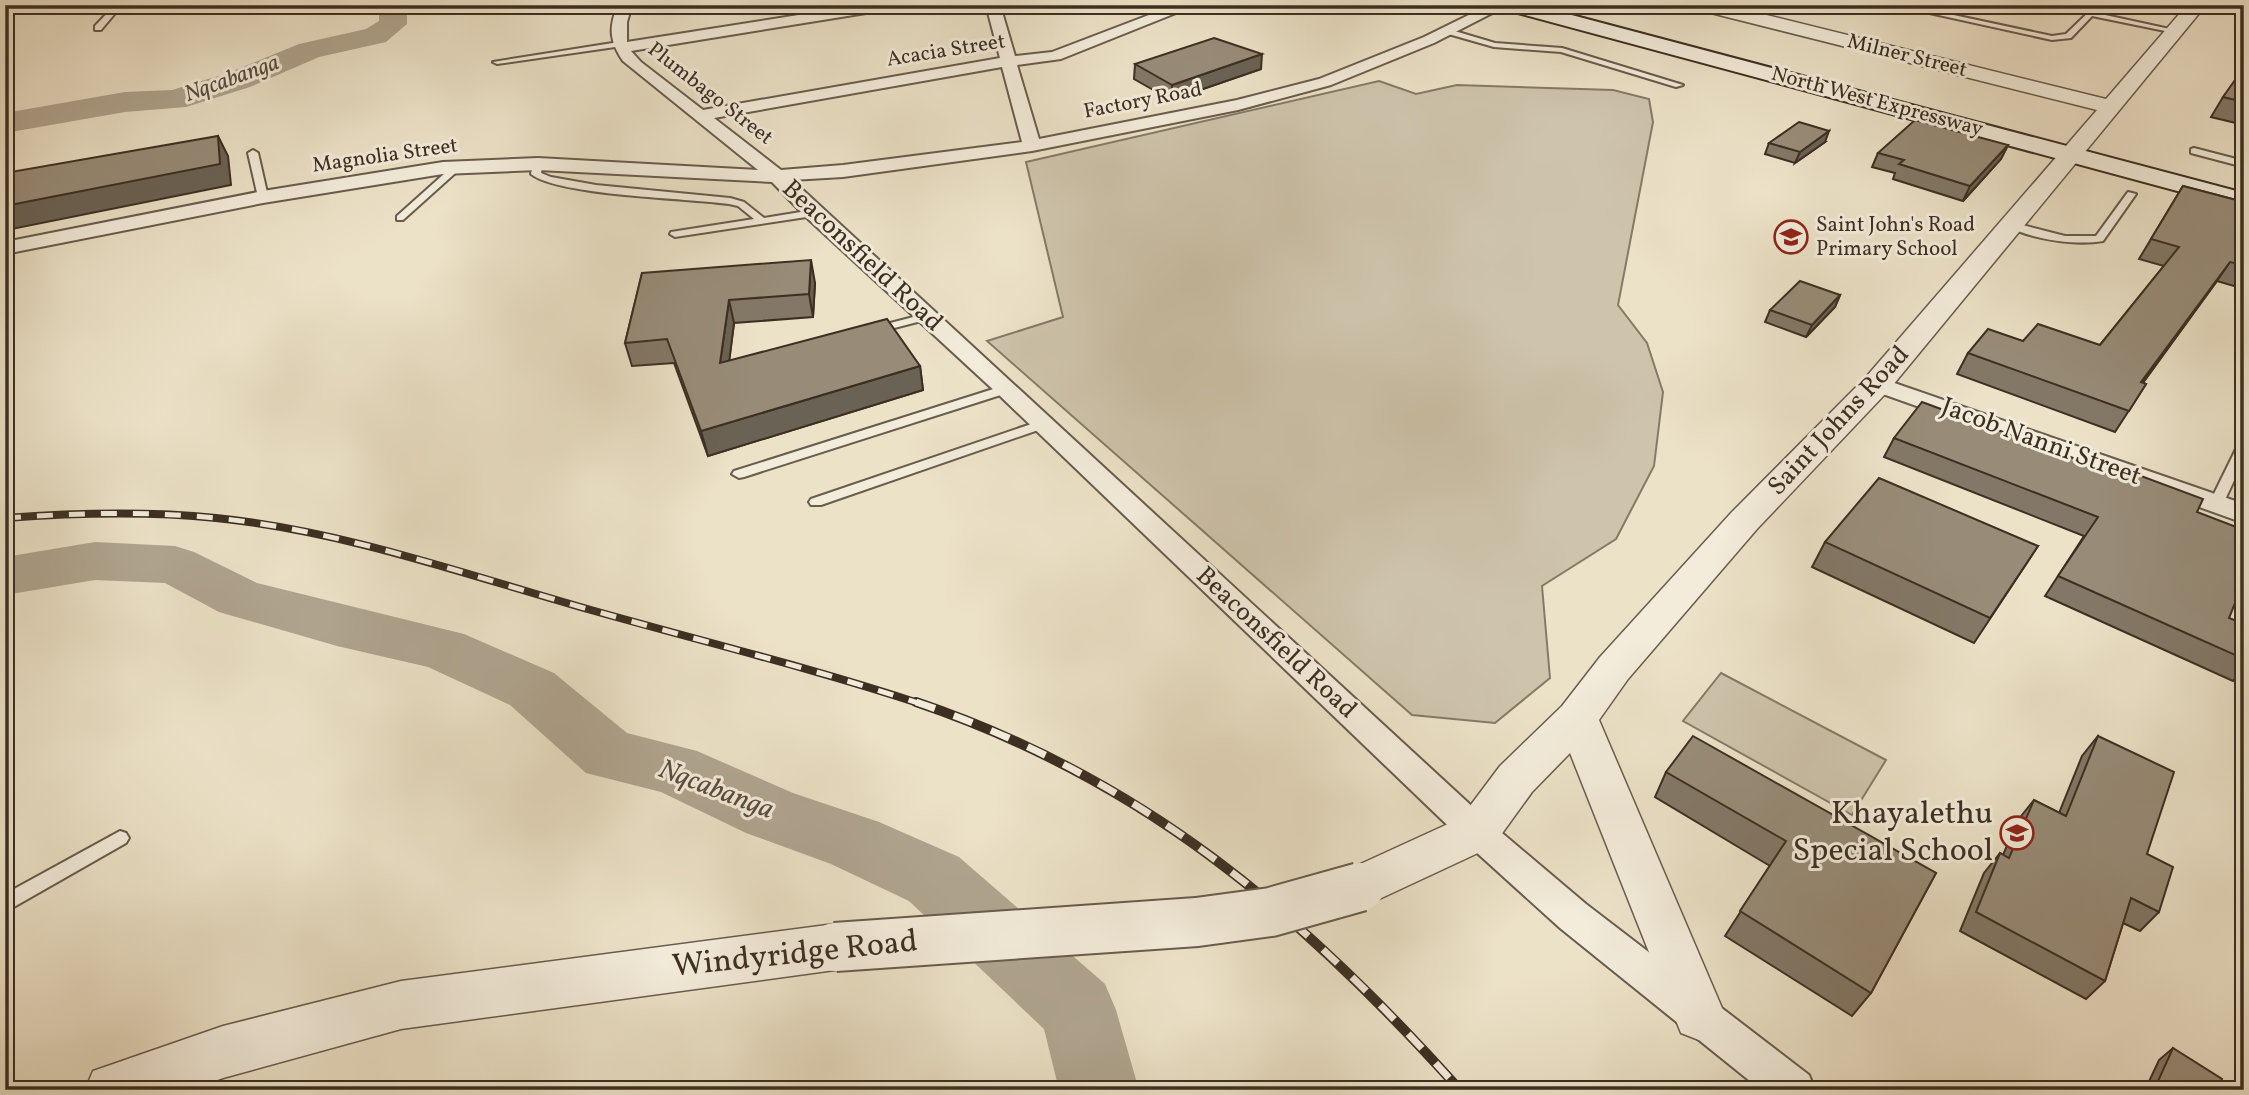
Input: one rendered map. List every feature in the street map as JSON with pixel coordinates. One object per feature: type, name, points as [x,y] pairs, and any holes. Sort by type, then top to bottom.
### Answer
[{"type":"main road","name":"North West Expressway","points":[[1510,5],[1566,12],[2075,149],[2244,201]]},
{"type":"main road","name":"North West Expressway","points":[[2075,149],[2244,186]]},
{"type":"street","name":"Plumbago Street","points":[[625,5],[617,27],[620,46],[635,65],[702,115],[776,176]]},
{"type":"street","points":[[620,46],[891,5]]},
{"type":"street","points":[[993,5],[1032,146]]},
{"type":"street","name":"Acacia Street","points":[[702,115],[1009,61],[1055,56],[1189,5]]},
{"type":"street","name":"Factory Road","points":[[776,176],[854,170],[1032,146],[1166,121],[1287,93],[1359,71],[1501,5]]},
{"type":"street","name":"Milner Street","points":[[1702,5],[2112,107]]},
{"type":"street","name":"Saint Johns Road","points":[[1476,832],[1516,779],[1577,718],[1614,668],[1744,521],[1877,384],[2197,5]]},
{"type":"street","name":"Magnolia Street","points":[[5,248],[262,197],[390,175],[457,167],[538,164],[776,176]]},
{"type":"street","name":"Beaconsfield Road","points":[[776,176],[1476,832],[1573,916],[1794,1090]]},
{"type":"street","name":"Jacob Nanni Street","points":[[1877,384],[2244,514]]},
{"type":"street","points":[[1577,718],[1699,1015]]},
{"type":"street","name":"Windyridge Road","points":[[112,1090],[223,1052],[401,1005],[835,947],[1197,922],[1270,912],[1360,887],[1476,832]]},
{"type":"lane","points":[[98,28],[118,5]]},
{"type":"lane","points":[[1896,5],[2052,38],[2068,36],[2100,5]]},
{"type":"lane","points":[[2091,14],[2175,32]]},
{"type":"lane","points":[[1448,31],[1494,45],[1562,50],[1679,85]]},
{"type":"lane","points":[[497,62],[620,46]]},
{"type":"lane","points":[[2194,151],[2244,164]]},
{"type":"lane","points":[[253,153],[262,197]]},
{"type":"lane","points":[[538,164],[536,174],[543,179],[588,187],[730,201],[741,204],[762,221]]},
{"type":"lane","points":[[400,218],[457,167]]},
{"type":"lane","points":[[2011,225],[2052,238],[2080,242],[2099,239],[2131,194]]},
{"type":"lane","points":[[675,234],[813,213]]},
{"type":"lane","points":[[863,333],[925,317]]},
{"type":"lane","points":[[739,474],[1006,389]]},
{"type":"lane","points":[[816,502],[1043,424]]},
{"type":"lane","points":[[2216,504],[2244,446]]},
{"type":"lane","points":[[5,904],[120,838]]},
{"type":"shaded area","points":[[1379,81],[1416,94],[1457,85],[1613,90],[1649,99],[1653,122],[1618,305],[1647,343],[1663,392],[1654,466],[1616,539],[1542,586],[1550,678],[1495,723],[1412,715],[987,341],[1063,317],[1026,162]]},
{"type":"shaded area","points":[[1721,673],[1886,760],[1852,815],[1683,721]]},
{"type":"building","points":[[1214,38],[1262,54],[1172,85],[1135,64]]},
{"type":"building","points":[[2242,70],[2244,102],[2223,97]]},
{"type":"building","points":[[1915,120],[2008,145],[1970,186],[1899,164],[1904,160],[1878,153]]},
{"type":"building","points":[[1799,122],[1829,131],[1800,152],[1769,143]]},
{"type":"building","points":[[218,136],[220,164],[5,206],[5,173]]},
{"type":"building","points":[[2183,186],[2244,202],[2244,265],[2230,262],[2141,382],[2146,384],[2129,411],[1968,353],[1988,329],[2023,341],[2038,324],[2100,345],[2179,247],[2151,239]]},
{"type":"building","points":[[811,260],[809,294],[729,300],[720,363],[887,319],[920,366],[701,431],[667,339],[625,343],[642,273]]},
{"type":"building","points":[[1800,281],[1840,295],[1812,325],[1770,310]]},
{"type":"building","points":[[1922,402],[2122,476],[2125,470],[2203,499],[2197,512],[2244,530],[2244,581],[2229,618],[2244,624],[2244,659],[2058,576],[2098,517],[1894,438]]},
{"type":"building","points":[[1879,478],[2038,546],[1990,618],[1825,542]]},
{"type":"building","points":[[1693,736],[1936,873],[1871,993],[1740,911],[1786,841],[1666,772]]},
{"type":"building","points":[[2098,736],[2174,772],[2147,854],[2173,867],[2159,912],[2131,898],[2105,981],[1976,912],[2000,853],[2009,858],[2034,800],[2066,816]]},
{"type":"building","points":[[2173,1048],[2222,1079],[2218,1090],[2154,1090]]},
{"type":"waterway","name":"Nqcabanga","points":[[5,123],[125,102],[175,100],[239,80],[310,50],[376,36],[393,24],[393,5]]},
{"type":"waterway","name":"Nqcabanga","points":[[5,576],[95,561],[175,565],[239,598],[337,625],[443,649],[532,689],[609,755],[674,769],[770,813],[855,843],[934,879],[1078,1010],[1099,1090]]},
{"type":"railway","points":[[5,518],[163,514],[264,524],[312,533],[405,556],[921,704]]},
{"type":"railway","points":[[916,702],[998,734],[1075,770],[1147,812],[1214,859],[1279,910],[1340,966],[1401,1026],[1460,1090]]},
{"type":"place","name":"Saint John's Road Primary School","points":[[1791,237]]},
{"type":"place","name":"Khayalethu Special School","points":[[2017,833]]}]
